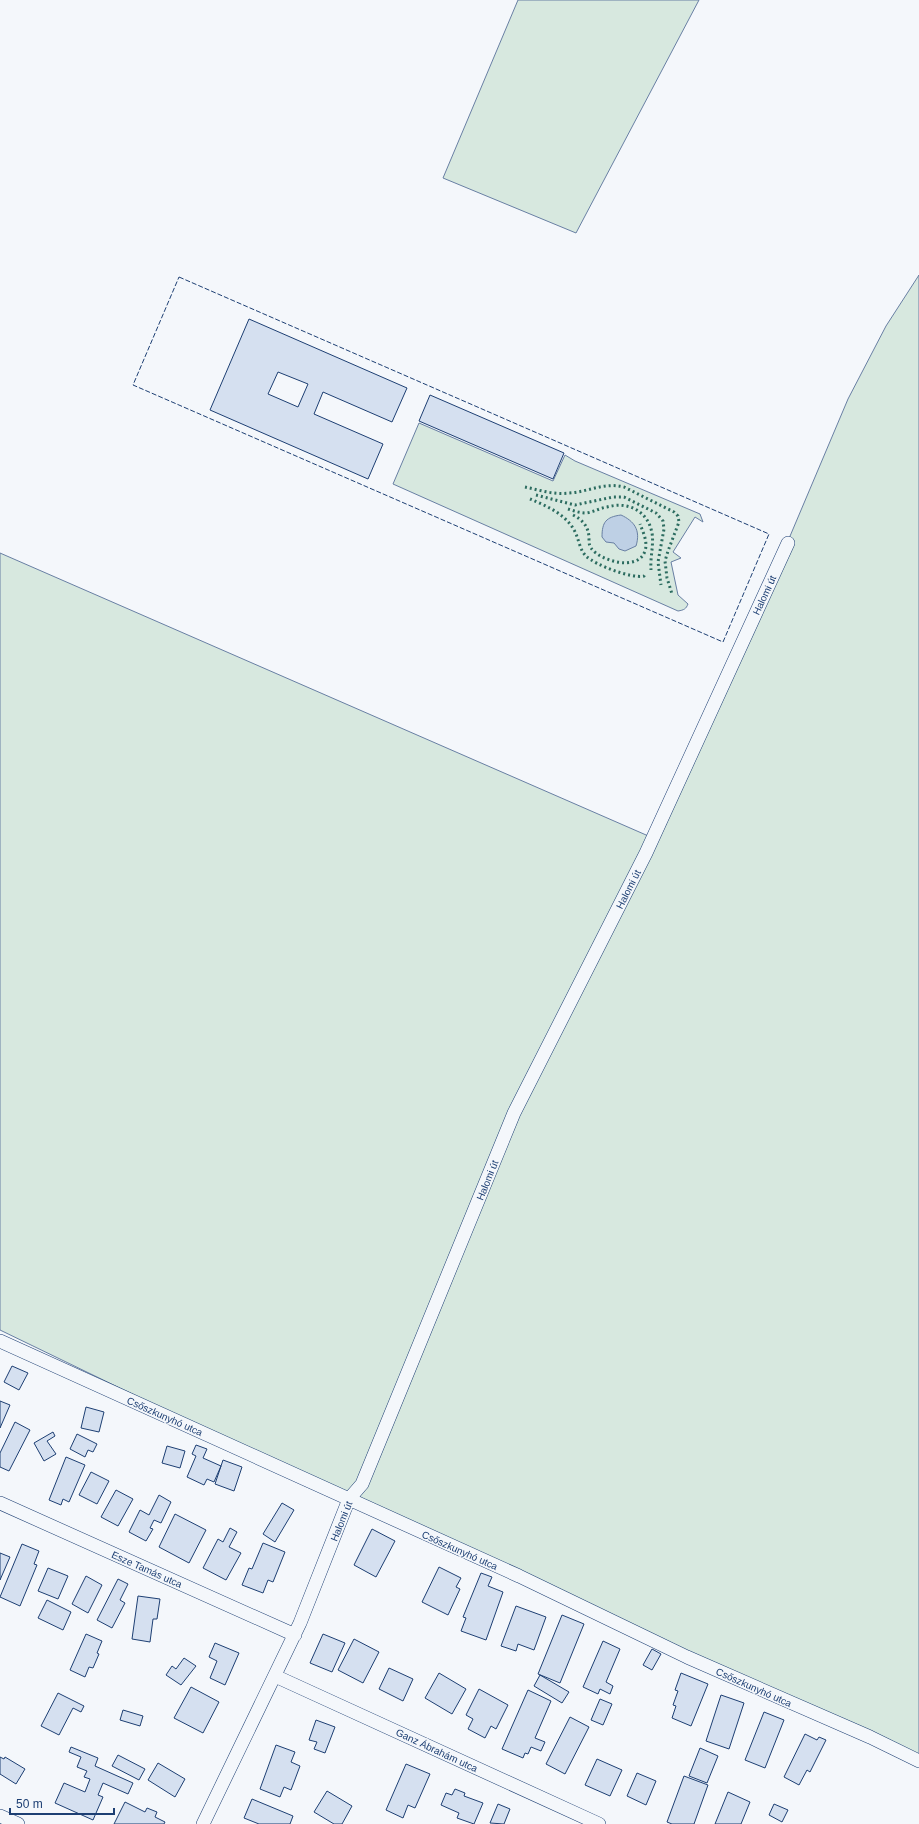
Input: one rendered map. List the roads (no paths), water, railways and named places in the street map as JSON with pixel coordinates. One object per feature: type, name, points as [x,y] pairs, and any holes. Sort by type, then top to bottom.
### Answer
[{"type":"street","name":"Halomi út","points":[[203,1824],[295,1635],[349,1499],[362,1484],[514,1113],[646,853],[788,542]]},
{"type":"street","name":"Csőszkunyhó utca","points":[[0,1341],[519,1576],[694,1660],[870,1737],[919,1761]]},
{"type":"street","name":"Esze Tamás utca","points":[[0,1503],[295,1635]]},
{"type":"street","name":"Ganz Ábrahám utca","points":[[276,1676],[599,1824]]},
{"type":"street","points":[[0,1816],[18,1824]]},
{"type":"water","points":[[621,515],[633,523],[638,535],[636,546],[625,551],[619,549],[614,543],[606,542],[602,537],[604,524],[606,521],[612,517]]}]
